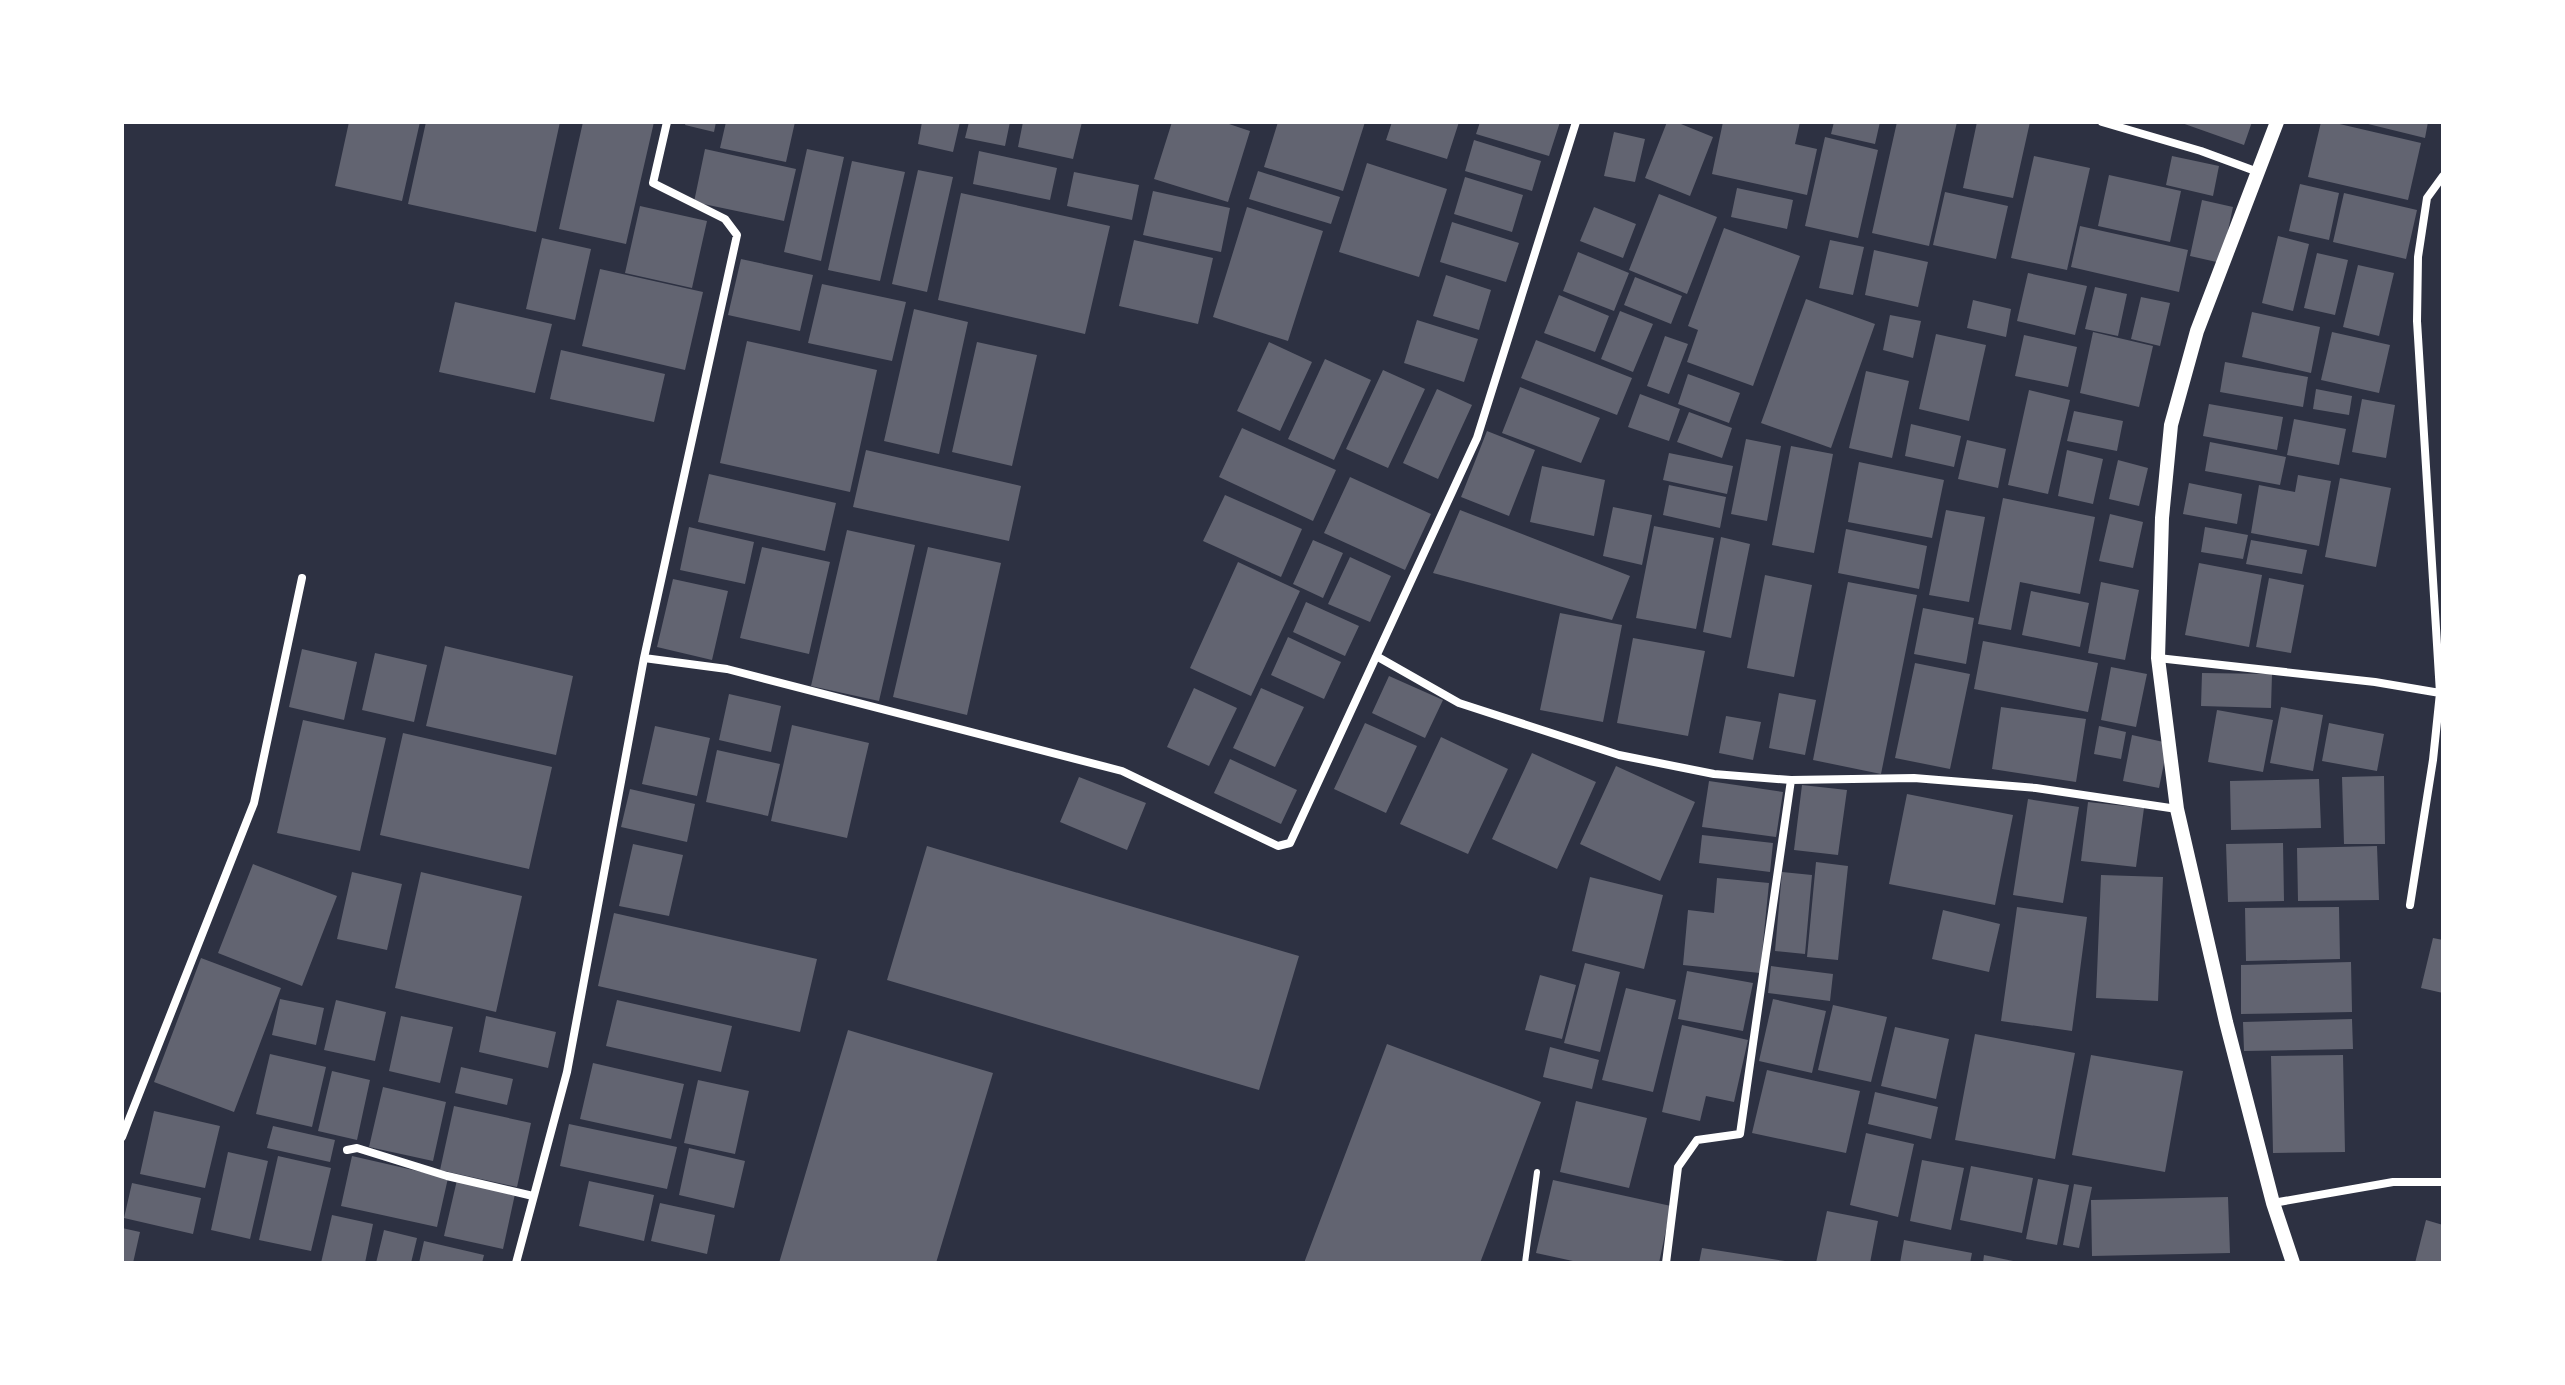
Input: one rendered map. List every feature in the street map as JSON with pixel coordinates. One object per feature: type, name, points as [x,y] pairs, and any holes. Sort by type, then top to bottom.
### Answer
[{"type":"street","points":[[516,1263],[567,1072],[644,658],[737,235],[725,219],[653,183],[667,122]]},
{"type":"street","points":[[644,658],[727,669],[1122,771],[1278,846],[1290,843],[1477,438],[1576,122]]},
{"type":"street","points":[[2102,122],[2201,151],[2258,172]]},
{"type":"street","points":[[2277,122],[2197,331],[2171,425],[2162,518],[2158,658],[2177,809],[2226,1022],[2273,1203],[2293,1263]]},
{"type":"street","points":[[2410,905],[2433,760],[2440,693],[2417,321],[2418,257],[2427,198],[2443,176]]},
{"type":"street","points":[[122,1137],[254,803],[302,578]]},
{"type":"street","points":[[1378,657],[1459,703],[1619,755],[1714,774],[1791,780],[1914,778],[2036,788],[2177,809]]},
{"type":"street","points":[[2158,658],[2375,682],[2440,693]]},
{"type":"street","points":[[1666,1263],[1678,1167],[1697,1140],[1740,1134],[1791,780]]},
{"type":"street","points":[[347,1150],[357,1148],[447,1176],[533,1196]]},
{"type":"street","points":[[2273,1203],[2393,1182],[2443,1182]]},
{"type":"lane","points":[[1525,1263],[1537,1172]]},
{"type":"building","points":[[349,122],[420,122],[402,201],[335,186]]},
{"type":"building","points":[[426,122],[560,122],[536,232],[408,204]]},
{"type":"building","points":[[583,122],[654,122],[626,244],[559,229]]},
{"type":"building","points":[[686,122],[716,122],[714,132],[685,125]]},
{"type":"building","points":[[726,122],[795,122],[786,162],[720,148]]},
{"type":"building","points":[[922,122],[960,122],[953,152],[918,144]]},
{"type":"building","points":[[969,122],[1010,122],[1005,146],[965,138]]},
{"type":"building","points":[[1023,122],[1082,122],[1073,159],[1018,147]]},
{"type":"building","points":[[1172,122],[1223,122],[1250,131],[1228,202],[1154,179]]},
{"type":"building","points":[[1278,122],[1365,122],[1343,191],[1264,167]]},
{"type":"building","points":[[1392,122],[1459,122],[1447,159],[1386,140]]},
{"type":"building","points":[[1480,122],[1560,122],[1549,156],[1476,134]]},
{"type":"building","points":[[1667,122],[1676,122],[1713,137],[1690,196],[1645,178]]},
{"type":"building","points":[[1723,122],[1800,122],[1795,144],[1817,149],[1807,195],[1712,174]]},
{"type":"building","points":[[1834,122],[1880,122],[1875,144],[1831,134]]},
{"type":"building","points":[[1897,122],[1957,122],[1929,246],[1872,233]]},
{"type":"building","points":[[1977,122],[2030,122],[2013,198],[1963,188]]},
{"type":"building","points":[[2179,122],[2252,122],[2244,145]]},
{"type":"building","points":[[2321,122],[2421,143],[2408,200],[2308,177]]},
{"type":"building","points":[[2360,122],[2428,122],[2425,138]]},
{"type":"building","points":[[1614,132],[1645,139],[1635,182],[1604,176]]},
{"type":"building","points":[[1825,137],[1878,150],[1858,238],[1805,226]]},
{"type":"building","points":[[1474,140],[1541,161],[1532,191],[1465,171]]},
{"type":"building","points":[[705,149],[796,169],[784,221],[694,202]]},
{"type":"building","points":[[807,149],[844,157],[821,261],[784,252]]},
{"type":"building","points":[[979,151],[1057,168],[1050,200],[973,184]]},
{"type":"building","points":[[2034,156],[2090,168],[2067,270],[2011,258]]},
{"type":"building","points":[[2172,156],[2219,166],[2213,196],[2166,185]]},
{"type":"building","points":[[852,161],[905,172],[880,281],[828,270]]},
{"type":"building","points":[[1367,163],[1447,189],[1419,277],[1339,252]]},
{"type":"building","points":[[918,170],[953,177],[927,292],[892,284]]},
{"type":"building","points":[[1258,171],[1340,197],[1331,224],[1249,199]]},
{"type":"building","points":[[1074,172],[1139,185],[1132,220],[1067,206]]},
{"type":"building","points":[[2109,175],[2181,191],[2170,242],[2098,226]]},
{"type":"building","points":[[1465,177],[1523,195],[1512,232],[1454,214]]},
{"type":"building","points":[[2300,184],[2339,193],[2329,240],[2289,231]]},
{"type":"building","points":[[1737,188],[1793,200],[1787,229],[1731,217]]},
{"type":"building","points":[[1153,191],[1230,208],[1221,252],[1143,235]]},
{"type":"building","points":[[1945,192],[2008,206],[1996,259],[1933,245]]},
{"type":"building","points":[[961,193],[1110,226],[1085,334],[938,300]]},
{"type":"building","points":[[2344,193],[2417,210],[2406,259],[2333,242]]},
{"type":"building","points":[[1659,194],[1717,217],[1687,294],[1629,270]]},
{"type":"building","points":[[2202,200],[2233,207],[2221,263],[2190,256]]},
{"type":"building","points":[[640,206],[707,221],[692,288],[625,273]]},
{"type":"building","points":[[1247,207],[1323,231],[1288,341],[1213,317]]},
{"type":"building","points":[[1594,207],[1636,224],[1623,258],[1580,241]]},
{"type":"building","points":[[1452,222],[1519,243],[1506,282],[1440,262]]},
{"type":"building","points":[[2080,226],[2188,250],[2179,292],[2071,267]]},
{"type":"building","points":[[1724,228],[1800,256],[1753,386],[1687,362],[1698,330],[1688,326]]},
{"type":"building","points":[[2278,236],[2309,244],[2293,311],[2262,303]]},
{"type":"building","points":[[542,238],[591,249],[575,320],[526,309]]},
{"type":"building","points":[[1134,240],[1213,258],[1198,324],[1119,306]]},
{"type":"building","points":[[1830,240],[1864,247],[1853,295],[1819,288]]},
{"type":"building","points":[[1874,250],[1928,262],[1918,307],[1865,295]]},
{"type":"building","points":[[1578,252],[1629,273],[1614,311],[1563,291]]},
{"type":"building","points":[[2317,253],[2348,260],[2335,315],[2304,308]]},
{"type":"building","points":[[741,259],[813,275],[800,331],[728,315]]},
{"type":"building","points":[[2358,265],[2394,273],[2379,336],[2343,327]]},
{"type":"building","points":[[600,269],[703,292],[685,370],[582,346]]},
{"type":"building","points":[[2028,273],[2087,286],[2075,335],[2017,321]]},
{"type":"building","points":[[1446,275],[1491,290],[1479,330],[1433,316]]},
{"type":"building","points":[[1635,277],[1682,296],[1671,324],[1624,305]]},
{"type":"building","points":[[822,284],[906,302],[892,361],[808,343]]},
{"type":"building","points":[[2095,287],[2127,294],[2118,336],[2085,329]]},
{"type":"building","points":[[1559,295],[1609,316],[1595,352],[1544,333]]},
{"type":"building","points":[[2141,297],[2170,303],[2160,346],[2131,339]]},
{"type":"building","points":[[1806,299],[1875,324],[1831,448],[1761,423]]},
{"type":"building","points":[[1973,300],[2011,309],[2006,337],[1967,328]]},
{"type":"building","points":[[455,302],[552,324],[535,393],[439,372]]},
{"type":"building","points":[[914,309],[968,322],[939,454],[884,441]]},
{"type":"building","points":[[1620,311],[1653,324],[1633,372],[1601,359]]},
{"type":"building","points":[[2252,312],[2320,327],[2311,373],[2242,357]]},
{"type":"building","points":[[1890,315],[1921,321],[1913,358],[1883,350]]},
{"type":"building","points":[[1417,320],[1478,339],[1464,382],[1404,363]]},
{"type":"building","points":[[2093,332],[2153,346],[2139,407],[2080,393]]},
{"type":"building","points":[[2332,332],[2390,345],[2379,393],[2321,380]]},
{"type":"building","points":[[1936,334],[1986,345],[1969,421],[1919,409]]},
{"type":"building","points":[[2024,335],[2077,347],[2068,387],[2015,376]]},
{"type":"building","points":[[1665,336],[1688,344],[1669,394],[1647,386]]},
{"type":"building","points":[[1536,340],[1632,378],[1617,415],[1521,378]]},
{"type":"building","points":[[747,341],[877,370],[850,492],[720,463]]},
{"type":"building","points":[[977,342],[1037,355],[1012,466],[952,452]]},
{"type":"building","points":[[1269,342],[1312,362],[1280,431],[1237,411]]},
{"type":"building","points":[[561,350],[665,374],[654,422],[550,399]]},
{"type":"building","points":[[1325,359],[1371,380],[1334,460],[1288,439]]},
{"type":"building","points":[[2225,362],[2308,377],[2303,407],[2220,392]]},
{"type":"building","points":[[1383,370],[1425,389],[1388,468],[1346,449]]},
{"type":"building","points":[[1866,371],[1909,381],[1892,458],[1849,448]]},
{"type":"building","points":[[1688,374],[1740,393],[1729,423],[1678,404]]},
{"type":"building","points":[[1520,387],[1600,418],[1581,463],[1502,433]]},
{"type":"building","points":[[1437,389],[1472,405],[1438,479],[1403,463]]},
{"type":"building","points":[[2316,389],[2352,396],[2349,415],[2313,409]]},
{"type":"building","points":[[2029,390],[2070,400],[2048,494],[2008,485]]},
{"type":"building","points":[[1640,394],[1680,409],[1669,441],[1628,427]]},
{"type":"building","points":[[2362,399],[2395,405],[2386,458],[2352,452]]},
{"type":"building","points":[[2209,404],[2283,417],[2277,450],[2203,436]]},
{"type":"building","points":[[2074,411],[2123,421],[2117,451],[2067,441]]},
{"type":"building","points":[[1689,412],[1732,428],[1722,458],[1677,442]]},
{"type":"building","points":[[2294,419],[2346,429],[2339,465],[2287,455]]},
{"type":"building","points":[[1911,424],[1961,436],[1954,467],[1905,456]]},
{"type":"building","points":[[1242,428],[1336,470],[1313,521],[1219,477]]},
{"type":"building","points":[[1487,431],[1535,450],[1509,516],[1461,497]]},
{"type":"building","points":[[1746,439],[1781,446],[1767,521],[1731,514]]},
{"type":"building","points":[[1967,440],[2006,449],[1998,488],[1958,479]]},
{"type":"building","points":[[2210,442],[2286,457],[2280,485],[2205,471]]},
{"type":"building","points":[[1791,446],[1833,454],[1814,553],[1772,545]]},
{"type":"building","points":[[866,450],[1021,486],[1009,541],[853,507]]},
{"type":"building","points":[[2067,450],[2103,459],[2093,504],[2058,496]]},
{"type":"building","points":[[1669,453],[1733,466],[1727,494],[1663,480]]},
{"type":"building","points":[[2118,460],[2148,468],[2139,506],[2109,499]]},
{"type":"building","points":[[1859,462],[1944,480],[1932,538],[1848,522]]},
{"type":"building","points":[[1542,466],[1605,480],[1594,536],[1530,522]]},
{"type":"building","points":[[709,474],[836,503],[825,551],[698,522]]},
{"type":"building","points":[[2298,475],[2331,481],[2319,546],[2251,533],[2259,485],[2295,492]]},
{"type":"building","points":[[1350,477],[1431,514],[1405,570],[1324,533]]},
{"type":"building","points":[[2340,478],[2391,488],[2376,567],[2325,557]]},
{"type":"building","points":[[2189,483],[2242,494],[2237,524],[2183,514]]},
{"type":"building","points":[[1669,485],[1726,497],[1720,528],[1663,515]]},
{"type":"building","points":[[1225,495],[1302,529],[1281,577],[1203,541]]},
{"type":"building","points":[[2003,498],[2095,517],[2080,594],[2020,582],[2011,630],[1978,624]]},
{"type":"building","points":[[1613,507],[1652,515],[1642,565],[1603,556]]},
{"type":"building","points":[[1460,510],[1630,576],[1612,620],[1433,573]]},
{"type":"building","points":[[1946,510],[1985,517],[1969,602],[1929,595]]},
{"type":"building","points":[[2110,514],[2143,522],[2133,568],[2099,561]]},
{"type":"building","points":[[1654,526],[1714,538],[1696,629],[1636,618]]},
{"type":"building","points":[[689,527],[754,542],[745,584],[680,570]]},
{"type":"building","points":[[2205,527],[2248,535],[2243,559],[2201,552]]},
{"type":"building","points":[[1846,529],[1927,546],[1919,589],[1838,573]]},
{"type":"building","points":[[847,530],[915,545],[879,701],[811,686]]},
{"type":"building","points":[[1721,537],[1750,544],[1731,638],[1703,632]]},
{"type":"building","points":[[1313,540],[1343,553],[1323,598],[1293,584]]},
{"type":"building","points":[[2251,540],[2307,550],[2302,574],[2246,564]]},
{"type":"building","points":[[762,547],[830,562],[809,654],[740,638]]},
{"type":"building","points":[[928,547],[1001,563],[967,715],[893,697]]},
{"type":"building","points":[[1350,557],[1391,576],[1370,622],[1328,604]]},
{"type":"building","points":[[1238,562],[1300,591],[1251,696],[1190,668]]},
{"type":"building","points":[[2199,563],[2262,575],[2249,647],[2185,635]]},
{"type":"building","points":[[1765,575],[1812,585],[1794,677],[1747,668]]},
{"type":"building","points":[[2269,578],[2304,585],[2291,653],[2256,647]]},
{"type":"building","points":[[673,579],[728,591],[712,660],[657,647]]},
{"type":"building","points":[[1848,582],[1917,595],[1881,774],[1813,760]]},
{"type":"building","points":[[2101,582],[2139,590],[2125,660],[2088,653]]},
{"type":"building","points":[[2031,591],[2089,603],[2080,647],[2022,635]]},
{"type":"building","points":[[1306,602],[1359,626],[1345,656],[1293,632]]},
{"type":"building","points":[[1923,608],[1974,618],[1966,664],[1914,654]]},
{"type":"building","points":[[1560,613],[1622,625],[1603,722],[1540,710]]},
{"type":"building","points":[[1288,637],[1341,662],[1324,699],[1271,675]]},
{"type":"building","points":[[1633,638],[1705,651],[1688,736],[1617,723]]},
{"type":"building","points":[[1983,641],[2098,663],[2088,712],[1974,689]]},
{"type":"building","points":[[445,646],[573,676],[556,755],[426,726]]},
{"type":"building","points":[[302,649],[357,662],[344,720],[289,707]]},
{"type":"building","points":[[375,653],[427,665],[414,722],[362,710]]},
{"type":"building","points":[[1915,663],[1970,674],[1950,769],[1895,758]]},
{"type":"building","points":[[2111,667],[2147,674],[2136,727],[2101,720]]},
{"type":"building","points":[[2202,673],[2272,674],[2271,708],[2201,706]]},
{"type":"building","points":[[1389,676],[1443,700],[1425,738],[1372,713]]},
{"type":"building","points":[[1194,688],[1237,708],[1209,766],[1167,747]]},
{"type":"building","points":[[1261,688],[1304,707],[1275,767],[1233,748]]},
{"type":"building","points":[[1779,693],[1816,700],[1805,755],[1769,748]]},
{"type":"building","points":[[729,694],[781,706],[771,752],[719,740]]},
{"type":"building","points":[[2001,707],[2086,719],[2076,782],[1992,769]]},
{"type":"building","points":[[2281,707],[2323,715],[2313,771],[2270,763]]},
{"type":"building","points":[[2217,710],[2273,720],[2263,772],[2208,762]]},
{"type":"building","points":[[1726,716],[1761,722],[1753,760],[1719,753]]},
{"type":"building","points":[[303,720],[386,738],[360,851],[277,833]]},
{"type":"building","points":[[1365,723],[1417,746],[1386,813],[1334,789]]},
{"type":"building","points":[[2329,723],[2384,734],[2377,771],[2322,761]]},
{"type":"building","points":[[792,725],[869,743],[847,838],[771,821]]},
{"type":"building","points":[[655,726],[710,738],[697,796],[642,784]]},
{"type":"building","points":[[2099,726],[2126,732],[2121,759],[2094,754]]},
{"type":"building","points":[[403,733],[552,767],[529,869],[380,835]]},
{"type":"building","points":[[2132,735],[2168,743],[2159,788],[2123,781]]},
{"type":"building","points":[[1441,737],[1508,769],[1468,854],[1400,824]]},
{"type":"building","points":[[717,750],[780,764],[768,816],[706,802]]},
{"type":"building","points":[[1532,753],[1596,782],[1557,869],[1492,839]]},
{"type":"building","points":[[1230,759],[1297,790],[1281,824],[1214,793]]},
{"type":"building","points":[[1616,766],[1695,802],[1660,881],[1580,844]]},
{"type":"building","points":[[2384,776],[2385,844],[2344,844],[2342,777]]},
{"type":"building","points":[[1079,777],[1146,803],[1127,850],[1060,822]]},
{"type":"building","points":[[2319,779],[2321,828],[2231,830],[2230,781]]},
{"type":"building","points":[[1709,781],[1783,792],[1776,837],[1702,827]]},
{"type":"building","points":[[1802,785],[1847,790],[1838,855],[1794,850]]},
{"type":"building","points":[[630,789],[695,804],[687,842],[621,827]]},
{"type":"building","points":[[1907,794],[2013,815],[1995,905],[1889,884]]},
{"type":"building","points":[[2028,799],[2079,807],[2063,903],[2013,895]]},
{"type":"building","points":[[2088,802],[2144,808],[2136,867],[2081,861]]},
{"type":"building","points":[[1702,835],[1773,843],[1770,872],[1699,863]]},
{"type":"building","points":[[2283,843],[2284,901],[2228,902],[2226,844]]},
{"type":"building","points":[[633,844],[683,855],[669,916],[619,906]]},
{"type":"building","points":[[927,846],[1299,956],[1259,1090],[887,980]]},
{"type":"building","points":[[2377,846],[2379,900],[2298,901],[2297,848]]},
{"type":"building","points":[[1816,862],[1848,866],[1838,960],[1807,957]]},
{"type":"building","points":[[253,864],[337,896],[302,986],[218,953]]},
{"type":"building","points":[[352,872],[402,884],[387,950],[337,939]]},
{"type":"building","points":[[421,872],[522,896],[496,1012],[395,988]]},
{"type":"building","points":[[1782,872],[1812,875],[1805,954],[1775,951]]},
{"type":"building","points":[[2101,875],[2163,877],[2158,1001],[2096,998]]},
{"type":"building","points":[[1590,877],[1663,895],[1644,969],[1572,951]]},
{"type":"building","points":[[1717,878],[1769,883],[1760,973],[1683,965],[1688,910],[1714,913]]},
{"type":"building","points":[[2017,907],[2087,917],[2072,1031],[2001,1021]]},
{"type":"building","points":[[2339,907],[2340,959],[2246,961],[2245,908]]},
{"type":"building","points":[[1943,910],[2000,924],[1989,972],[1932,959]]},
{"type":"building","points":[[614,913],[817,959],[800,1032],[598,986]]},
{"type":"building","points":[[2433,938],[2443,940],[2443,993],[2421,988]]},
{"type":"building","points":[[201,958],[281,988],[234,1112],[154,1082]]},
{"type":"building","points":[[2351,962],[2352,1012],[2241,1014],[2241,965]]},
{"type":"building","points":[[1585,963],[1620,972],[1600,1052],[1564,1043]]},
{"type":"building","points":[[1771,966],[1833,974],[1830,1001],[1768,993]]},
{"type":"building","points":[[1687,971],[1753,983],[1743,1031],[1678,1019]]},
{"type":"building","points":[[1540,975],[1576,985],[1562,1039],[1525,1030]]},
{"type":"building","points":[[1626,988],[1676,1000],[1653,1092],[1602,1080]]},
{"type":"building","points":[[280,999],[324,1008],[316,1045],[272,1035]]},
{"type":"building","points":[[1773,999],[1826,1011],[1812,1073],[1759,1061]]},
{"type":"building","points":[[336,1000],[386,1012],[375,1061],[324,1050]]},
{"type":"building","points":[[617,1000],[732,1026],[721,1072],[606,1046]]},
{"type":"building","points":[[1833,1005],[1887,1017],[1871,1082],[1818,1070]]},
{"type":"building","points":[[401,1016],[453,1027],[440,1083],[389,1071]]},
{"type":"building","points":[[486,1016],[556,1032],[548,1068],[479,1052]]},
{"type":"building","points":[[2352,1019],[2353,1049],[2244,1051],[2243,1022]]},
{"type":"building","points":[[1682,1025],[1748,1040],[1734,1102],[1706,1096],[1700,1121],[1662,1112]]},
{"type":"building","points":[[1895,1027],[1949,1039],[1936,1099],[1881,1086]]},
{"type":"building","points":[[848,1030],[993,1073],[936,1263],[779,1263]]},
{"type":"building","points":[[1975,1034],[2075,1053],[2055,1159],[1955,1140]]},
{"type":"building","points":[[1387,1044],[1541,1102],[1480,1263],[1304,1263]]},
{"type":"building","points":[[1550,1047],[1599,1060],[1592,1089],[1543,1077]]},
{"type":"building","points":[[270,1054],[326,1067],[312,1127],[256,1114]]},
{"type":"building","points":[[2091,1055],[2183,1071],[2165,1172],[2072,1155]]},
{"type":"building","points":[[2343,1055],[2345,1152],[2273,1153],[2271,1056]]},
{"type":"building","points":[[593,1063],[684,1084],[671,1139],[580,1119]]},
{"type":"building","points":[[461,1067],[513,1079],[507,1105],[455,1093]]},
{"type":"building","points":[[1767,1070],[1860,1091],[1846,1153],[1752,1133]]},
{"type":"building","points":[[332,1071],[370,1080],[357,1140],[318,1131]]},
{"type":"building","points":[[698,1080],[749,1091],[735,1154],[684,1143]]},
{"type":"building","points":[[383,1087],[446,1102],[433,1161],[369,1147]]},
{"type":"building","points":[[1875,1092],[1938,1107],[1931,1139],[1868,1124]]},
{"type":"building","points":[[1576,1101],[1647,1118],[1629,1188],[1560,1172]]},
{"type":"building","points":[[454,1106],[531,1123],[517,1187],[440,1170]]},
{"type":"building","points":[[154,1111],[220,1126],[205,1188],[140,1174]]},
{"type":"building","points":[[569,1124],[677,1147],[667,1189],[560,1166]]},
{"type":"building","points":[[273,1126],[335,1140],[330,1162],[267,1148]]},
{"type":"building","points":[[1866,1133],[1914,1144],[1898,1217],[1850,1205]]},
{"type":"building","points":[[689,1148],[745,1161],[734,1208],[679,1195]]},
{"type":"building","points":[[228,1152],[268,1161],[250,1239],[211,1230]]},
{"type":"building","points":[[278,1156],[331,1168],[311,1251],[259,1240]]},
{"type":"building","points":[[352,1156],[448,1178],[437,1227],[341,1206]]},
{"type":"building","points":[[1922,1160],[1964,1168],[1951,1230],[1910,1221]]},
{"type":"building","points":[[1971,1166],[2033,1178],[2022,1233],[1960,1220]]},
{"type":"building","points":[[2038,1179],[2069,1185],[2057,1245],[2026,1239]]},
{"type":"building","points":[[457,1180],[515,1194],[503,1249],[444,1236]]},
{"type":"building","points":[[1553,1180],[1671,1206],[1659,1263],[1582,1263],[1536,1253]]},
{"type":"building","points":[[589,1181],[654,1195],[644,1241],[579,1226]]},
{"type":"building","points":[[132,1183],[201,1198],[193,1234],[124,1218]]},
{"type":"building","points":[[2074,1184],[2092,1187],[2079,1248],[2063,1245]]},
{"type":"building","points":[[2228,1197],[2230,1253],[2092,1256],[2091,1200]]},
{"type":"building","points":[[660,1203],[715,1215],[707,1254],[651,1241]]},
{"type":"building","points":[[1827,1211],[1878,1221],[1870,1263],[1816,1263]]},
{"type":"building","points":[[332,1215],[373,1224],[365,1263],[321,1263]]},
{"type":"building","points":[[2426,1220],[2443,1225],[2443,1263],[2415,1263]]},
{"type":"building","points":[[122,1228],[140,1232],[133,1263],[122,1263]]},
{"type":"building","points":[[384,1230],[417,1238],[411,1263],[376,1263]]},
{"type":"building","points":[[1904,1240],[1972,1253],[1970,1263],[1900,1263]]},
{"type":"building","points":[[424,1241],[484,1255],[482,1263],[419,1263]]},
{"type":"building","points":[[1702,1248],[1785,1261],[1785,1263],[1699,1263]]},
{"type":"building","points":[[1984,1255],[2018,1262],[2018,1263],[1983,1263]]}]
